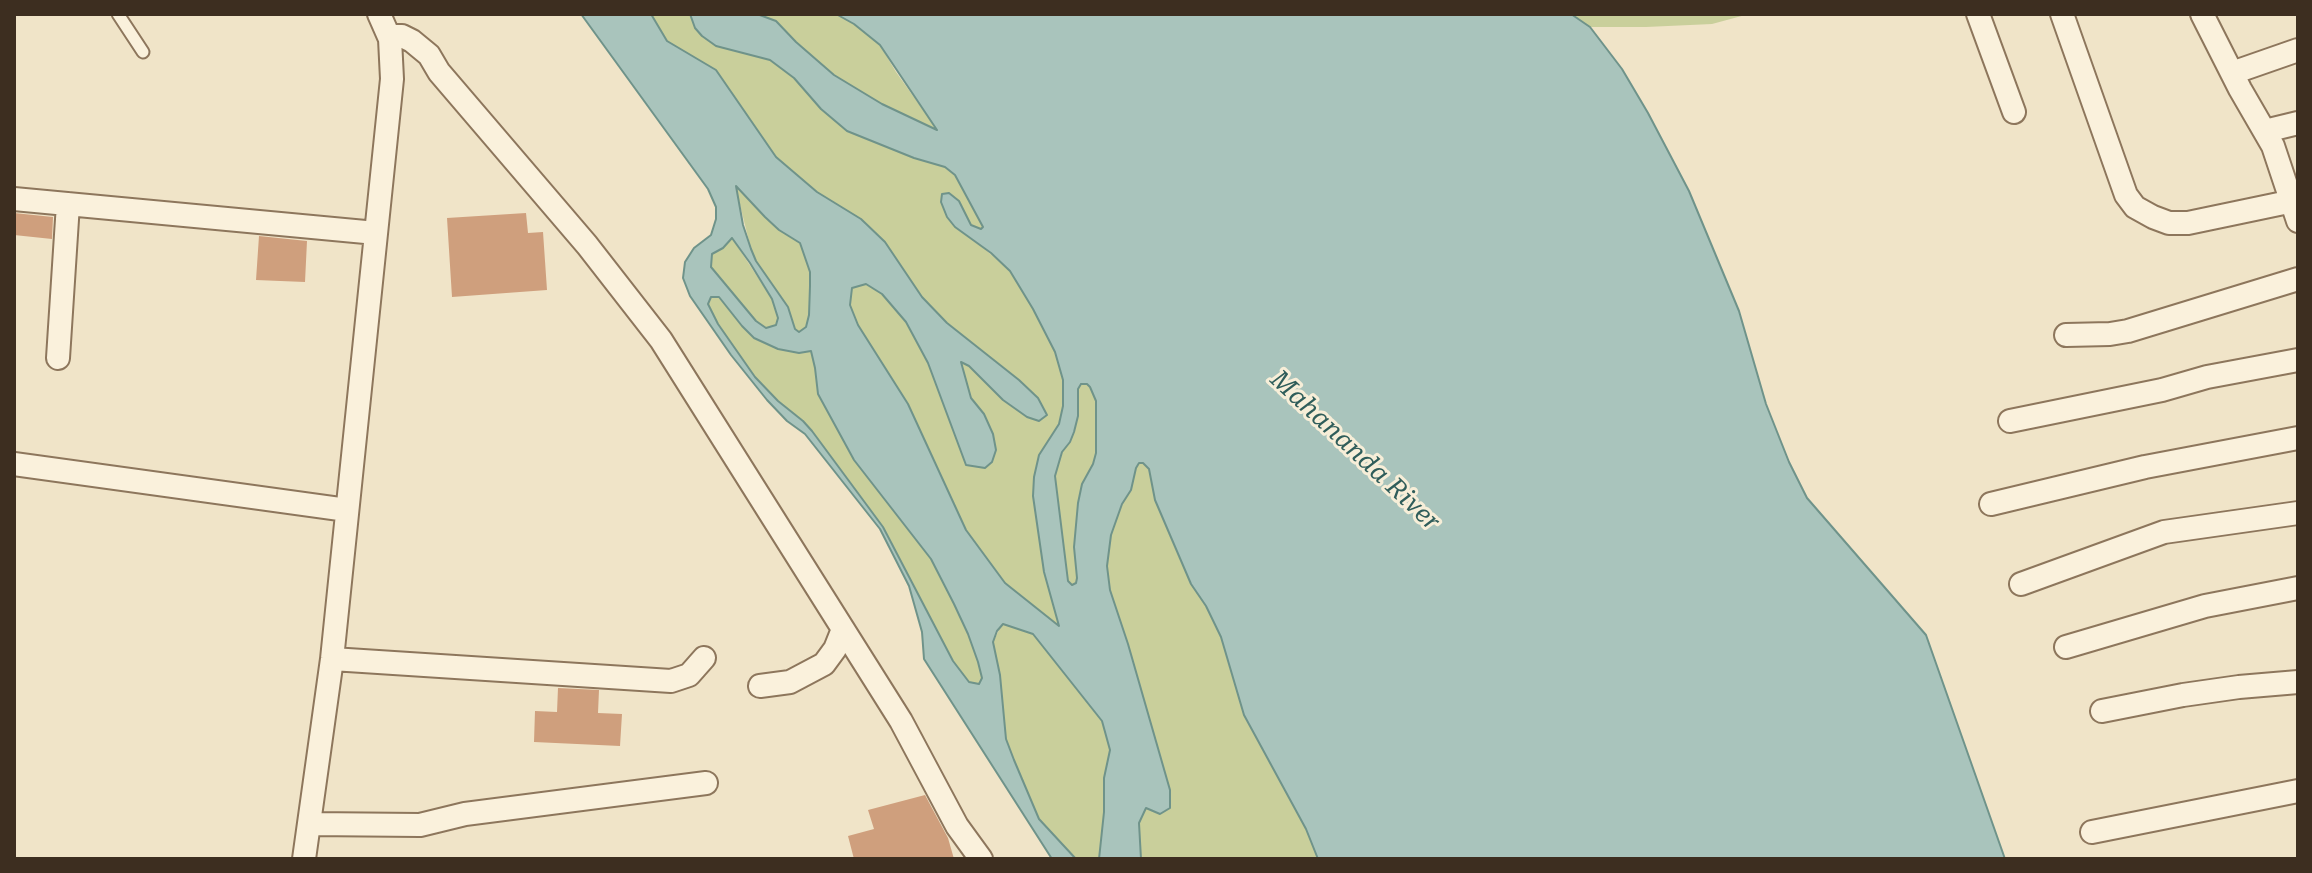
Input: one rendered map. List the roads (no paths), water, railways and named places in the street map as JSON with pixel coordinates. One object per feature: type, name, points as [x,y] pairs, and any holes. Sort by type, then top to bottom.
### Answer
[{"type":"street","points":[[304,859],[332,659],[392,79],[389,36],[379,14]]},
{"type":"street","points":[[1978,14],[2014,112]]},
{"type":"street","points":[[2062,14],[2126,195],[2135,207],[2169,223],[2296,207],[2273,146],[2202,14]]},
{"type":"street","points":[[389,36],[402,36],[429,55],[439,72],[587,245],[661,340],[901,721],[957,826],[981,859]]},
{"type":"street","points":[[2232,73],[2298,50]]},
{"type":"street","points":[[2265,131],[2298,123]]},
{"type":"street","points":[[14,199],[376,233]]},
{"type":"street","points":[[58,358],[68,204]]},
{"type":"street","points":[[2066,335],[2128,331],[2298,279]]},
{"type":"street","points":[[2010,421],[2298,360]]},
{"type":"street","points":[[1991,504],[2145,467],[2298,438]]},
{"type":"street","points":[[14,464],[347,510]]},
{"type":"street","points":[[2021,584],[2164,532],[2298,513]]},
{"type":"street","points":[[2066,647],[2205,606],[2298,588]]},
{"type":"street","points":[[760,686],[790,682],[824,664],[835,649],[843,629]]},
{"type":"street","points":[[332,659],[671,681],[689,675],[704,658]]},
{"type":"street","points":[[2102,711],[2183,695],[2298,682]]},
{"type":"street","points":[[310,824],[420,825],[465,814],[706,783]]},
{"type":"street","points":[[2092,832],[2298,791]]},
{"type":"lane","points":[[118,14],[143,52]]},
{"type":"water","name":"Mahananda River","points":[[581,14],[651,14],[667,41],[716,70],[776,157],[817,192],[861,219],[885,242],[922,297],[947,323],[1038,398],[1047,415],[1039,421],[1027,417],[1003,400],[969,366],[961,362],[971,398],[984,414],[996,450],[992,462],[985,468],[966,465],[928,363],[906,322],[882,294],[866,284],[852,288],[850,305],[858,325],[908,404],[966,530],[1005,583],[1059,626],[1044,572],[1033,496],[1039,455],[1059,424],[1063,380],[1055,352],[1010,271],[947,217],[941,202],[942,194],[949,193],[959,201],[971,225],[983,227],[955,175],[945,167],[847,131],[821,109],[794,78],[770,60],[716,46],[695,28],[690,14],[757,14],[776,21],[834,75],[882,104],[937,130],[880,45],[836,14],[1571,14],[1590,27],[1622,69],[1689,191],[1739,311],[1766,404],[1807,498],[1926,635],[2005,859],[1318,859],[1306,829],[1244,715],[1221,637],[1191,584],[1155,500],[1149,469],[1139,463],[1111,535],[1107,566],[1110,590],[1170,790],[1170,808],[1160,814],[1146,808],[1139,823],[1141,859],[1099,859],[1104,778],[1110,750],[1102,721],[1033,634],[1003,624],[993,642],[1000,675],[1006,739],[1039,819],[1076,859],[1052,859],[924,659],[922,632],[909,586],[880,529],[805,434],[767,400],[690,296],[683,278],[685,262],[694,248],[711,235],[716,219],[716,207],[708,189]],"holes":[[[736,186],[779,230],[800,243],[810,272],[810,286],[809,315],[806,327],[799,332],[795,329],[788,307],[756,261],[743,225]],[[732,238],[750,263],[772,299],[778,318],[776,325],[766,328],[756,321],[711,267],[712,254]],[[711,297],[719,297],[754,338],[778,349],[799,353],[811,351],[818,394],[854,460],[931,559],[954,604],[978,662],[982,678],[979,684],[969,682],[953,661],[883,527],[812,431],[755,377],[718,324],[708,304]],[[1081,384],[1087,384],[1096,401],[1096,453],[1082,484],[1078,503],[1074,547],[1077,578],[1072,585],[1068,581],[1055,476],[1062,452],[1074,432],[1078,416],[1078,389]]]}]
